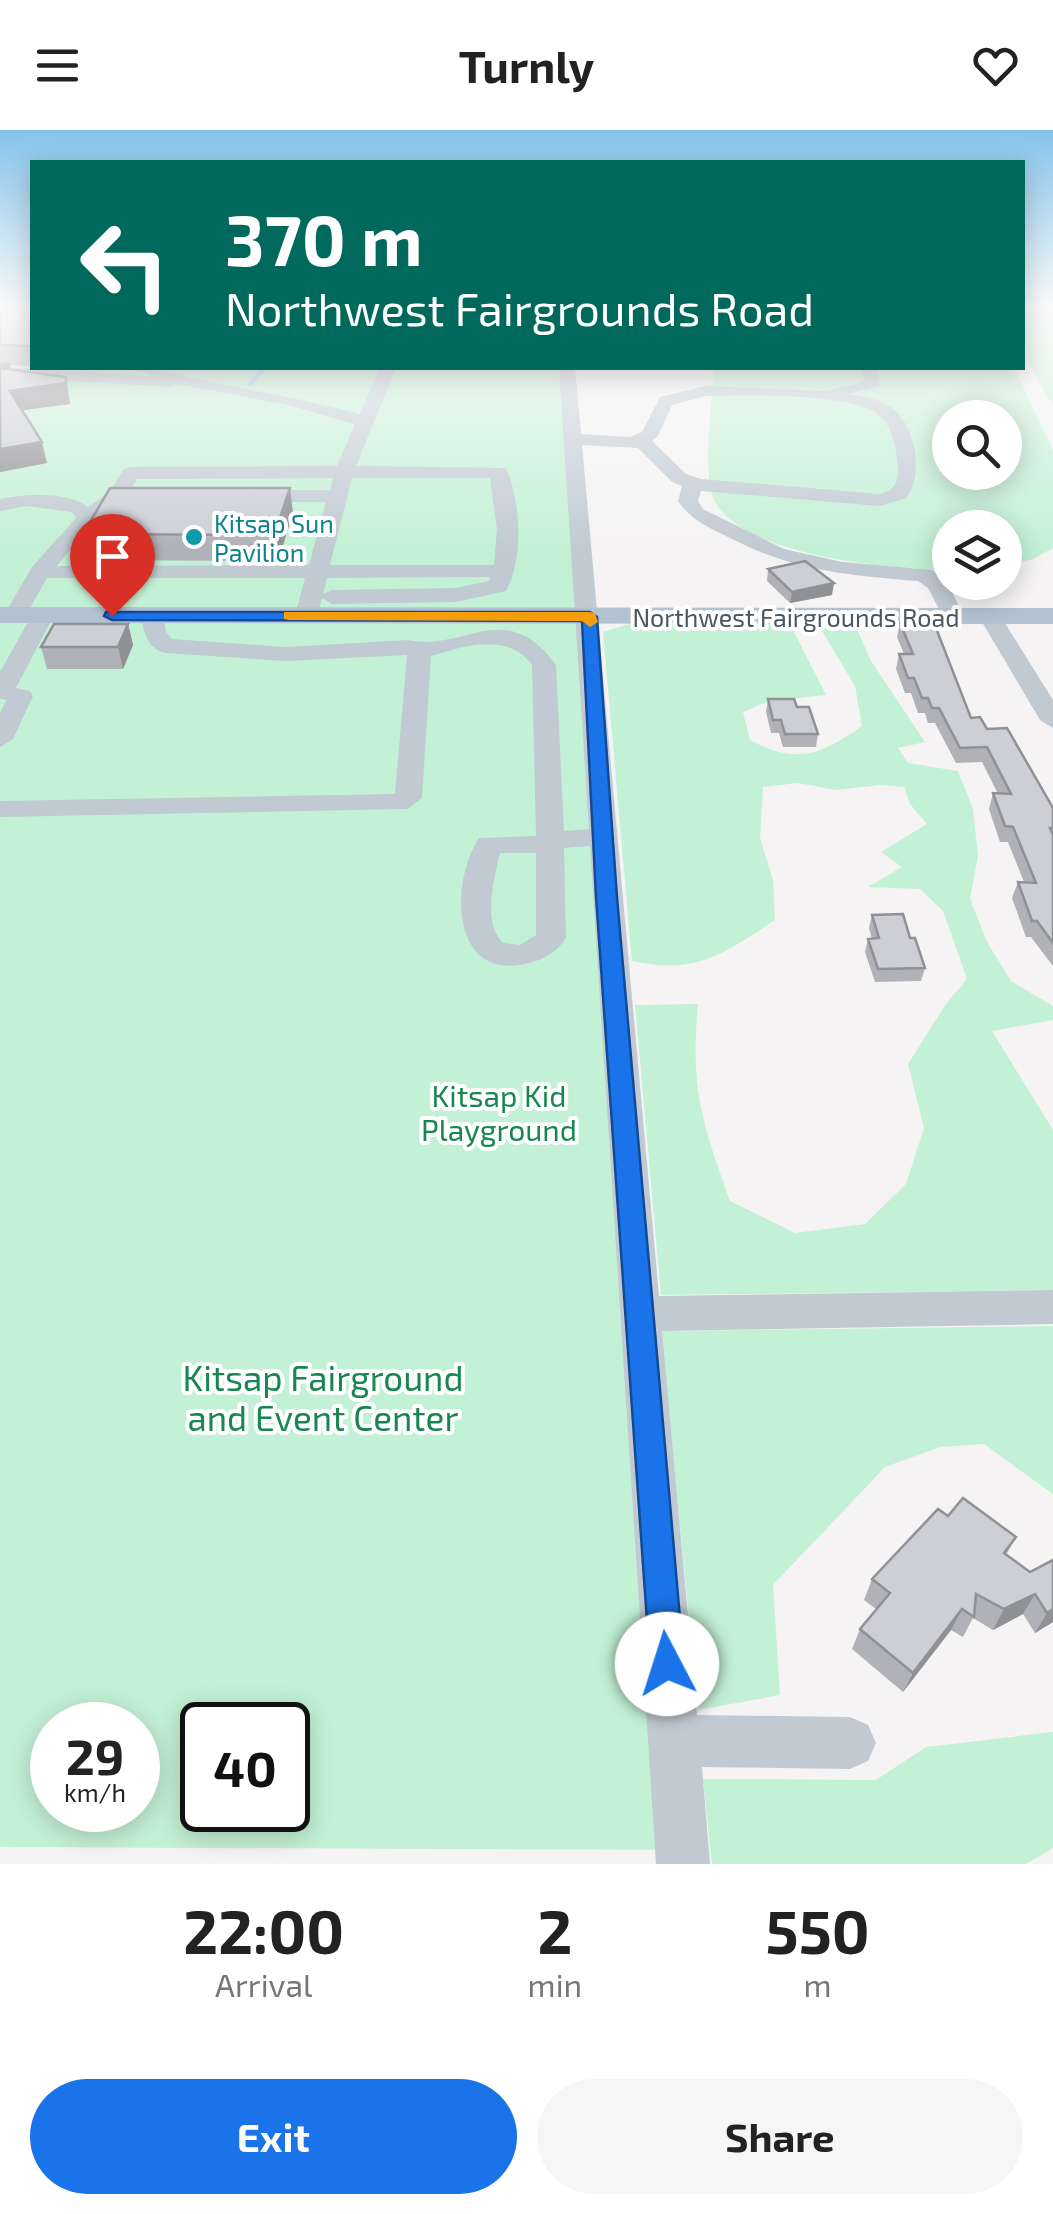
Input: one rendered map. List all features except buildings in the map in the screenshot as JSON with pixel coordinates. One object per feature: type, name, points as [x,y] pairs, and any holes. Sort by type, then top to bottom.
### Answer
[{"type":"main road","name":"Northwest Fairgrounds Road","points":[[20,615],[1053,616]]},
{"type":"street","points":[[219,388],[294,401],[366,422]]},
{"type":"street","points":[[306,616],[336,496],[380,388]]},
{"type":"street","points":[[570,388],[683,1864]]},
{"type":"street","points":[[784,394],[853,388]]},
{"type":"street","points":[[574,439],[635,441],[649,446],[679,478],[698,485],[865,500],[896,496],[904,489],[908,473],[900,436],[877,388]]},
{"type":"street","points":[[635,441],[649,436],[662,407],[680,394],[784,394],[856,400],[887,411]]},
{"type":"street","points":[[0,739],[21,696],[1,692],[20,615],[40,572],[86,518],[126,496],[131,472],[498,472],[504,506],[505,572],[498,586],[484,592],[332,597]]},
{"type":"street","points":[[698,485],[689,489],[688,501],[696,513],[711,522],[795,560],[924,574],[937,584],[954,616]]},
{"type":"street","points":[[230,496],[336,496]]},
{"type":"street","points":[[0,505],[50,501],[78,507],[86,518]]},
{"type":"street","points":[[40,572],[505,572]]},
{"type":"street","points":[[153,616],[155,633],[165,646],[286,654],[409,647],[419,652],[479,636],[514,640],[536,650],[544,665],[550,844],[603,837]]},
{"type":"street","points":[[990,616],[1053,720]]},
{"type":"street","points":[[0,808],[398,803],[408,798],[419,652]]},
{"type":"street","points":[[639,1314],[1053,1307]]},
{"type":"street","points":[[673,1741],[850,1743]]},
{"type":"green space","name":"Kitsap Fairground and Event Center","points":[[0,388],[569,388],[682,1850],[0,1847]]},
{"type":"green space","points":[[712,388],[1023,388],[1053,450],[1053,548],[1022,562],[1022,510],[932,510],[932,569],[816,555],[747,531],[723,513],[709,478]]},
{"type":"green space","points":[[1042,388],[1053,388],[1053,405]]},
{"type":"green space","points":[[630,624],[790,624],[826,695],[769,701],[743,712],[750,740],[795,754],[821,750],[862,726],[855,686],[818,624],[855,625],[871,661],[925,742],[898,748],[908,763],[958,771],[973,809],[978,856],[970,899],[987,942],[1011,981],[1053,1006],[1053,1020],[992,1031],[1053,1130],[1053,1290],[661,1295],[635,1005],[698,1004],[697,1083],[712,1149],[730,1201],[795,1233],[865,1224],[906,1184],[924,1128],[908,1064],[967,979],[943,911],[920,889],[868,887],[902,867],[881,852],[927,824],[910,804],[904,787],[881,785],[836,790],[798,783],[763,787],[760,838],[773,880],[775,920],[708,959],[674,965],[632,961],[603,632]]},
{"type":"green space","points":[[1053,1326],[1053,1494],[984,1444],[940,1447],[885,1467],[773,1585],[780,1695],[698,1710],[661,1331]]},
{"type":"green space","points":[[1053,1732],[1053,1848],[1026,1864],[712,1864],[703,1779],[876,1780],[926,1747]]},
{"type":"slow traffic","points":[[289,616],[555,616],[590,617],[590,622]]},
{"type":"place","name":"Kitsap Sun Pavilion","points":[[194,537]]},
{"type":"route","points":[[112,616],[590,617],[606,897],[667,1664]]},
{"type":"park label","name":"Kitsap Kid Playground","points":[[499,1112]]}]
